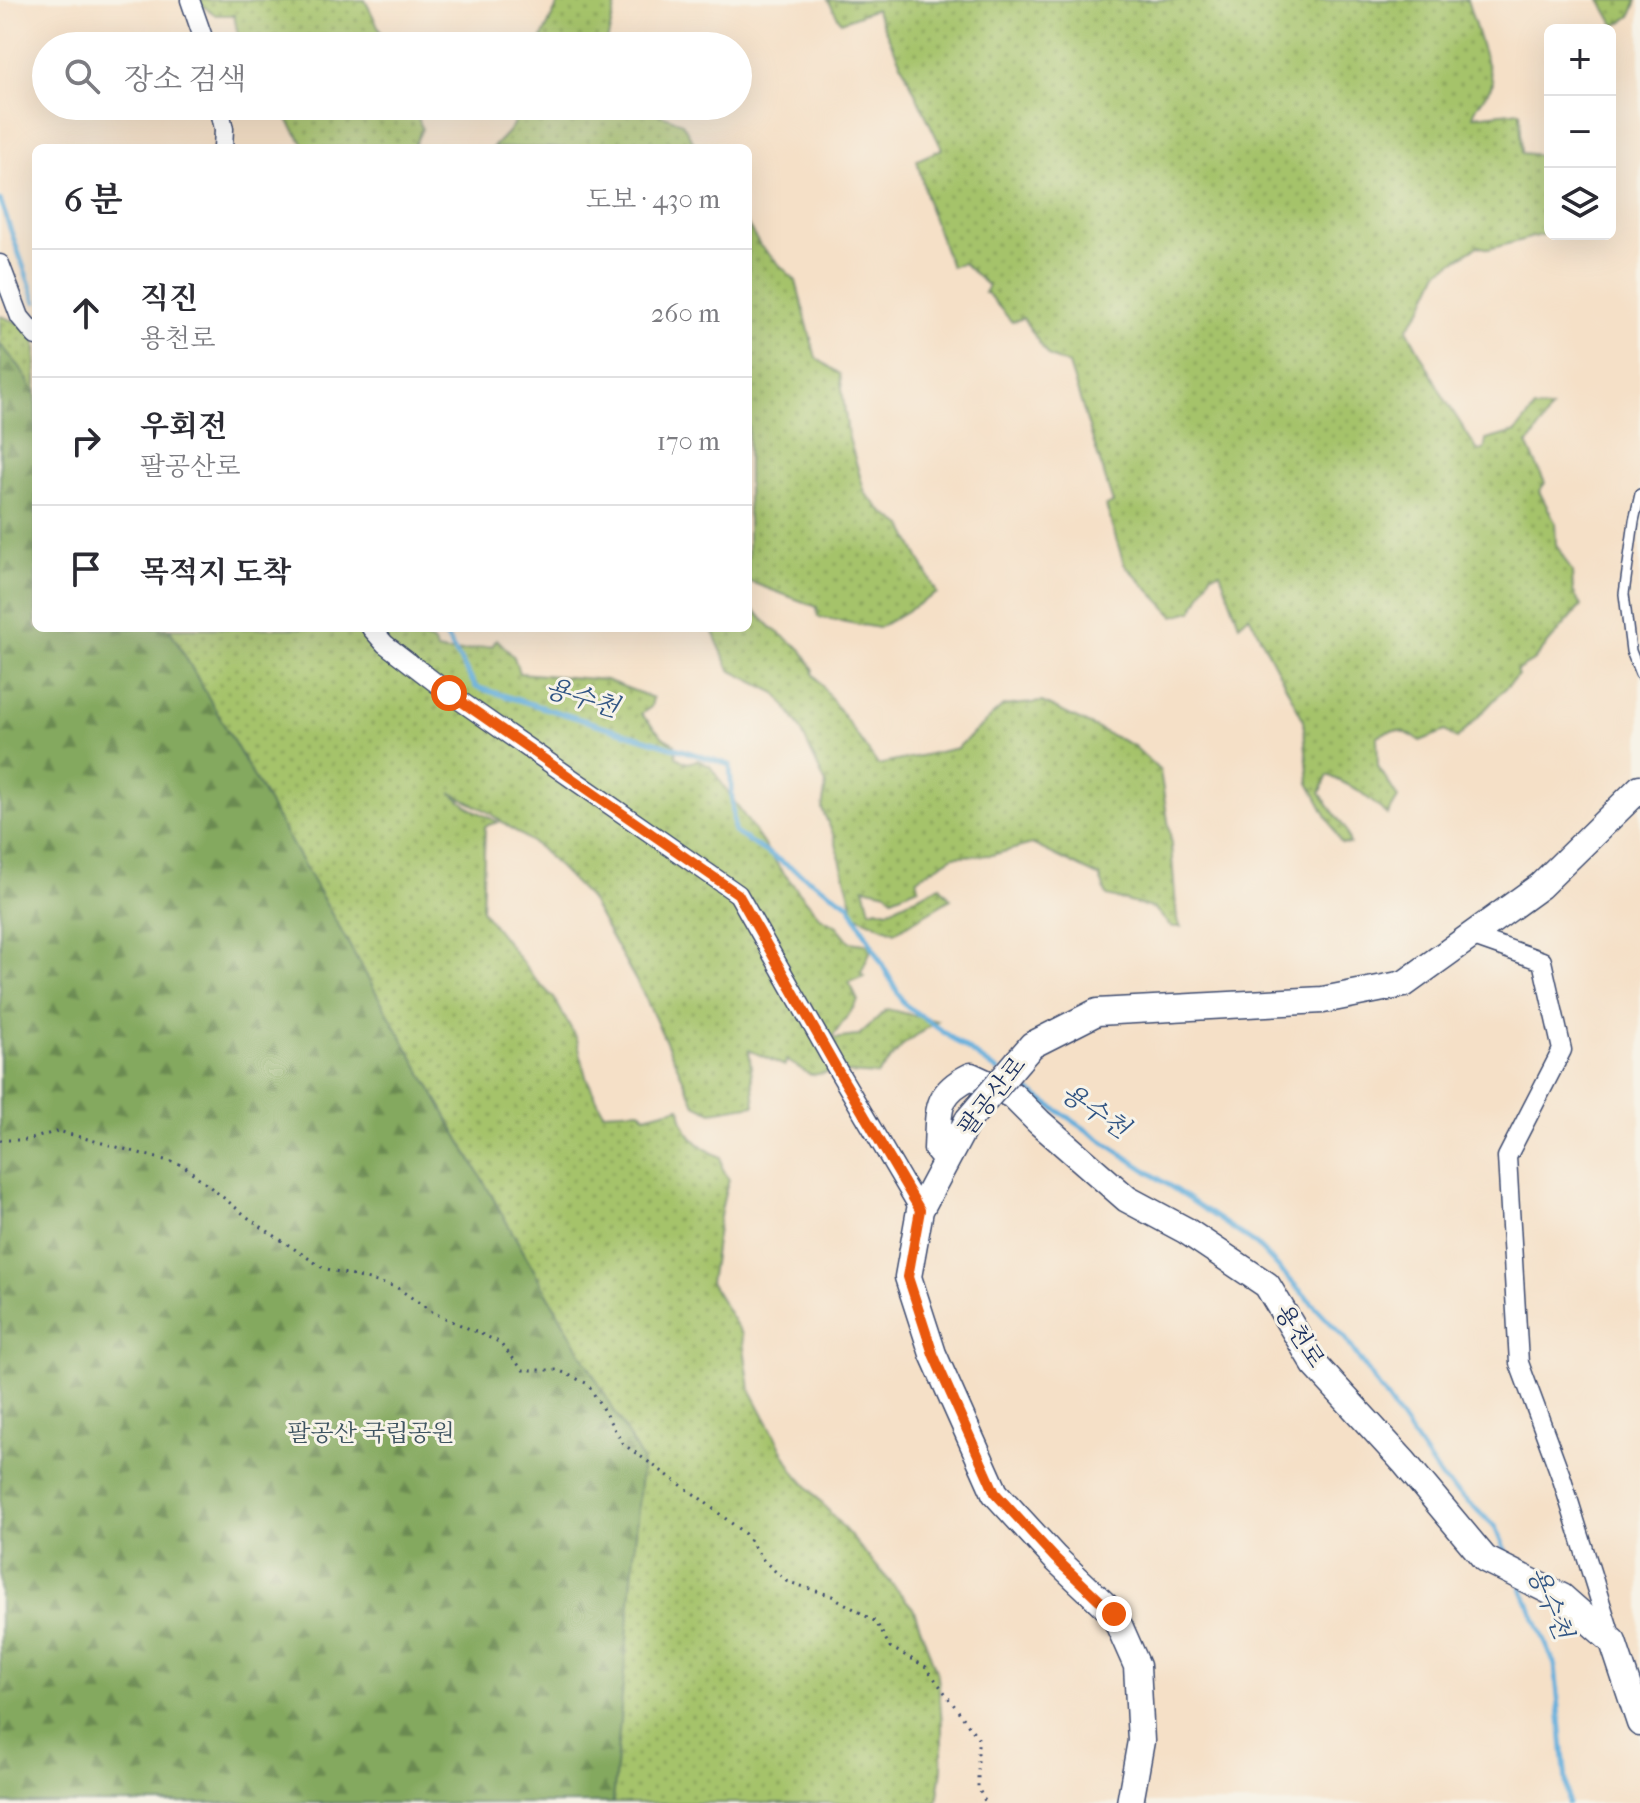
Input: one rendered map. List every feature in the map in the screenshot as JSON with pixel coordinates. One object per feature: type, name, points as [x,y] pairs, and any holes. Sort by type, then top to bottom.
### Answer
[{"type":"main road","name":"팔공산로","points":[[1132,1790],[1141,1741],[1137,1666],[1114,1614],[1055,1558],[995,1493],[933,1354],[908,1277],[920,1210],[968,1120],[1032,1045],[1097,1012],[1323,1000],[1404,984],[1540,886],[1640,788]]},
{"type":"main road","name":"용천로","points":[[946,1160],[937,1149],[939,1111],[950,1087],[971,1076],[1012,1095],[1127,1199],[1185,1230],[1267,1285],[1315,1365],[1404,1462],[1485,1559],[1562,1597],[1613,1642]]},
{"type":"main road","points":[[1613,1642],[1640,1723]]},
{"type":"street","points":[[190,0],[201,32]]},
{"type":"street","points":[[222,120],[223,144]]},
{"type":"street","points":[[0,264],[20,317],[32,331]]},
{"type":"street","points":[[374,632],[385,644],[449,693],[738,894],[920,1210]]},
{"type":"street","points":[[1471,936],[1542,961],[1562,1050],[1507,1157],[1519,1363],[1562,1479],[1613,1642]]},
{"type":"street","points":[[1132,1790],[1145,1803]]},
{"type":"lane","points":[[1640,494],[1624,594],[1631,651],[1640,674]]},
{"type":"path","points":[[0,1140],[28,1140],[58,1131],[183,1165],[251,1220],[323,1268],[396,1287],[434,1313],[499,1342],[523,1370],[558,1370],[588,1384],[623,1444],[745,1534],[764,1561],[786,1581],[832,1596],[876,1622],[890,1647],[926,1667],[978,1738],[978,1788],[986,1803]]},
{"type":"green space","points":[[194,0],[365,0],[381,32],[237,32],[234,15],[216,15]]},
{"type":"green space","points":[[560,0],[617,0],[609,32],[545,32]]},
{"type":"green space","points":[[828,0],[1467,0],[1493,83],[1473,116],[1520,111],[1522,153],[1540,155],[1544,234],[1489,249],[1478,246],[1439,271],[1422,308],[1407,329],[1443,396],[1478,451],[1484,450],[1486,440],[1516,432],[1534,409],[1551,409],[1527,444],[1545,483],[1539,491],[1555,522],[1556,544],[1572,572],[1573,591],[1581,606],[1533,661],[1516,671],[1518,675],[1457,739],[1445,731],[1420,741],[1399,731],[1377,736],[1378,766],[1398,798],[1388,815],[1358,790],[1328,775],[1320,793],[1346,830],[1350,844],[1341,843],[1309,783],[1303,719],[1249,615],[1239,624],[1220,572],[1211,574],[1193,611],[1174,616],[1124,564],[1106,506],[1113,503],[1069,365],[1048,356],[1023,318],[1012,322],[984,293],[988,286],[963,263],[951,267],[929,208],[917,160],[942,149],[875,9],[841,22]]},
{"type":"green space","points":[[1600,0],[1637,0],[1631,16],[1614,24]]},
{"type":"green space","points":[[288,120],[419,120],[422,129],[415,144],[303,144]]},
{"type":"green space","points":[[515,120],[675,120],[682,123],[695,144],[496,144]]},
{"type":"green space","points":[[752,232],[760,246],[796,281],[816,358],[840,374],[848,435],[865,493],[883,512],[903,526],[937,593],[878,628],[818,617],[817,607],[752,583]]},
{"type":"green space","name":"팔공산 국립공원","points":[[0,316],[32,328],[32,632],[410,632],[433,642],[437,650],[452,652],[492,646],[497,639],[514,657],[519,673],[606,680],[653,698],[651,707],[641,714],[664,738],[675,744],[676,757],[687,763],[698,760],[710,766],[781,870],[820,917],[837,926],[850,942],[873,945],[861,973],[864,976],[849,982],[858,1001],[831,1039],[858,1036],[887,1009],[937,1021],[904,1044],[877,1075],[833,1072],[811,1075],[786,1060],[785,1066],[749,1050],[755,1105],[712,1112],[695,1104],[644,995],[589,898],[540,848],[485,810],[451,793],[470,808],[498,822],[485,826],[482,910],[536,980],[554,998],[577,1039],[586,1077],[603,1112],[640,1110],[645,1116],[680,1107],[688,1132],[705,1149],[721,1157],[729,1180],[710,1282],[742,1334],[750,1389],[793,1470],[913,1608],[938,1676],[942,1769],[937,1803],[0,1803]]},
{"type":"green space","name":"팔공산 국립공원","points":[[0,344],[20,367],[32,388],[32,632],[171,632],[642,1460],[613,1803],[0,1803]]},
{"type":"green space","points":[[752,608],[773,629],[801,649],[813,673],[878,765],[957,748],[1003,706],[1042,702],[1134,746],[1160,771],[1170,833],[1177,920],[1181,927],[1171,927],[1155,909],[1107,896],[1100,877],[1032,844],[992,855],[954,856],[917,879],[919,887],[892,898],[887,892],[864,887],[870,910],[877,908],[887,911],[940,886],[951,899],[895,932],[855,915],[834,836],[822,809],[826,784],[798,724],[776,693],[730,670],[713,632],[752,632]]},
{"type":"waterway","name":"용수천","points":[[0,200],[32,291]]},
{"type":"waterway","name":"용수천","points":[[443,632],[476,687],[730,765],[734,832],[849,904],[904,1004],[998,1071]]},
{"type":"waterway","name":"용수천","points":[[1017,1083],[1257,1245],[1345,1338],[1442,1479],[1496,1527],[1510,1561]]},
{"type":"waterway","name":"용수천","points":[[1522,1588],[1555,1665],[1568,1803]]},
{"type":"route","points":[[449,693],[738,894],[920,1210],[908,1277],[933,1354],[995,1493],[1055,1558],[1114,1614]]}]
